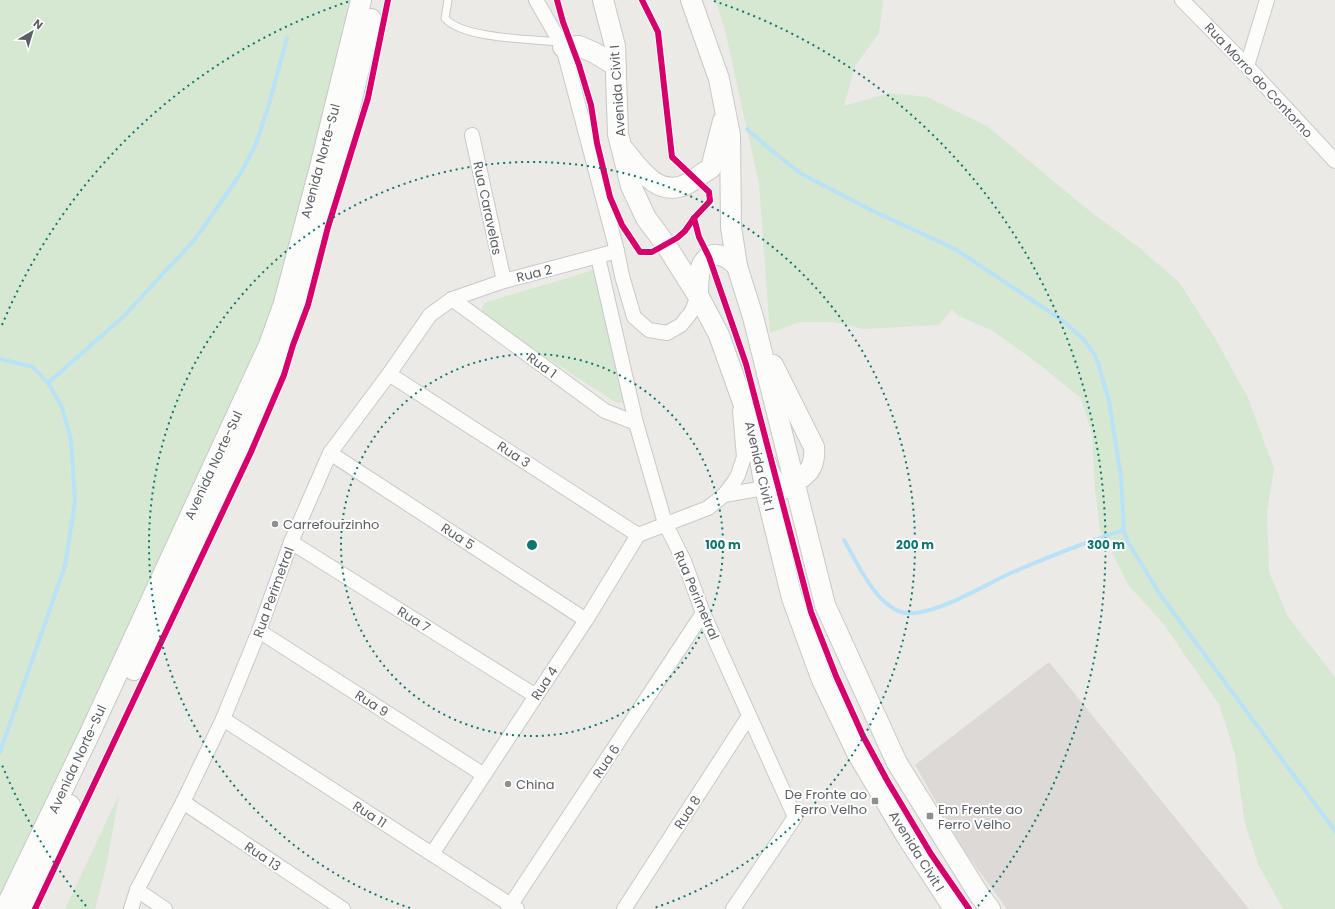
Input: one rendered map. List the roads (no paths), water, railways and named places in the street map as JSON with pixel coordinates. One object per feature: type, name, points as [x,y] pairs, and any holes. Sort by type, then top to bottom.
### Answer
[{"type":"main road","name":"Avenida Norte-Sul","points":[[5,909],[89,736],[269,345],[284,303],[320,167],[361,0]]},
{"type":"main road","name":"Avenida Norte-Sul","points":[[22,909],[98,745],[252,427],[293,326],[344,132],[375,0]]},
{"type":"main road","points":[[691,0],[719,79],[730,135],[731,227],[737,266],[753,317],[825,605],[897,763],[978,893],[990,909]]},
{"type":"main road","name":"Avenida Civit I","points":[[603,4],[616,46],[618,134],[631,186],[646,218],[666,244],[698,296],[719,335],[757,442],[764,488],[792,598],[822,680],[857,753],[907,837],[954,909]]},
{"type":"main road","points":[[561,45],[579,46],[616,66]]},
{"type":"main road","points":[[620,145],[646,177],[666,188],[684,185],[710,168],[726,114]]},
{"type":"main road","points":[[698,296],[700,269],[709,257],[724,255],[737,266]]},
{"type":"main road","points":[[753,317],[773,365],[814,447],[815,459],[811,468],[803,477],[786,488],[777,486],[772,478],[757,442]]},
{"type":"street","points":[[536,0],[561,45],[634,317],[649,330],[667,333],[682,325],[692,311],[698,296]]},
{"type":"street","name":"Rua Morro do Contorno","points":[[1182,0],[1247,66],[1335,160]]},
{"type":"street","points":[[1247,66],[1267,0]]},
{"type":"street","name":"Rua Caravelas","points":[[472,135],[504,281]]},
{"type":"street","name":"Rua 2","points":[[452,299],[504,281],[617,251]]},
{"type":"street","name":"Rua Perimetral","points":[[598,257],[636,423],[666,523],[684,561],[703,613],[795,817],[733,909]]},
{"type":"street","name":"Rua Perimetral","points":[[131,909],[137,890],[183,802],[224,718],[292,542],[330,453],[389,374],[430,315],[452,299]]},
{"type":"street","name":"Rua 1","points":[[452,299],[605,411],[636,423]]},
{"type":"street","name":"Rua 3","points":[[389,374],[638,535]]},
{"type":"street","points":[[638,535],[708,508],[724,495],[738,475],[744,457],[738,388]]},
{"type":"street","name":"Rua 5","points":[[330,453],[586,620]]},
{"type":"street","points":[[724,495],[764,488]]},
{"type":"street","name":"Rua 4","points":[[432,854],[586,620],[638,535]]},
{"type":"street","name":"Rua 7","points":[[292,542],[536,696]]},
{"type":"street","name":"Rua 6","points":[[512,908],[703,613]]},
{"type":"street","name":"Rua 9","points":[[259,630],[484,775]]},
{"type":"street","name":"Rua 8","points":[[624,909],[749,716]]},
{"type":"street","name":"Rua 11","points":[[224,718],[512,908]]},
{"type":"street","name":"Rua 13","points":[[183,802],[343,909]]},
{"type":"street","points":[[137,890],[165,909]]},
{"type":"lane","points":[[448,0],[445,18],[450,24],[478,34],[561,45]]},
{"type":"waterway","points":[[48,383],[124,316],[196,238],[239,176],[256,144],[269,104],[287,38]]},
{"type":"waterway","points":[[747,129],[800,173],[871,210],[955,249],[1062,320],[1084,340],[1095,355],[1109,401],[1121,477],[1124,532],[1128,542],[1159,593],[1335,831]]},
{"type":"waterway","points":[[0,359],[33,367],[48,383],[62,407],[71,440],[75,501],[65,566],[0,752]]},
{"type":"waterway","points":[[844,540],[875,592],[892,608],[901,612],[912,613],[941,607],[1025,567],[1124,530]]},
{"type":"place","name":"Carrefourzinho","points":[[275,524]]},
{"type":"place","name":"China","points":[[508,784]]},
{"type":"place","name":"De Fronte ao Ferro Velho","points":[[875,801]]},
{"type":"place","name":"Em Frente ao Ferro Velho","points":[[930,816]]}]
